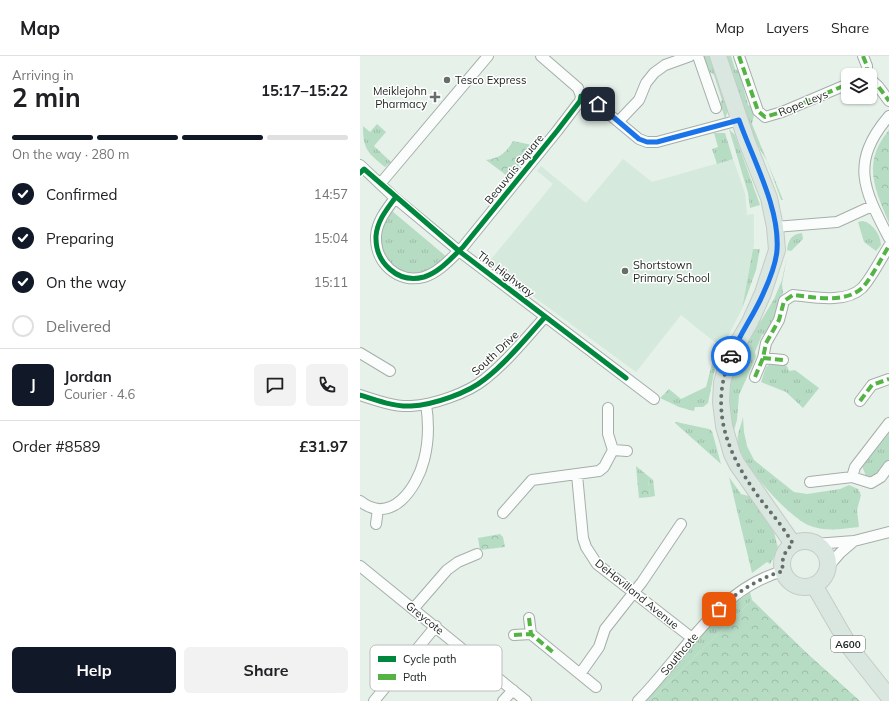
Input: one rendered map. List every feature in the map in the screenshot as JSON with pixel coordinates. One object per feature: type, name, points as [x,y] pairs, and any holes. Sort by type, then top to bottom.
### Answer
[{"type":"main road","points":[[718,56],[739,120],[769,198],[775,227],[777,250],[771,274],[750,322],[732,353],[726,368],[722,383],[721,402],[725,431],[732,454],[749,482],[793,544]]},
{"type":"main road","points":[[805,541],[815,544],[825,554],[827,568],[820,581],[814,585],[807,587],[799,586],[786,578],[782,565],[784,553],[793,544],[805,541]]},
{"type":"main road","name":"A600","points":[[814,585],[850,649],[889,697]]},
{"type":"street","points":[[380,184],[488,56]]},
{"type":"street","points":[[618,121],[639,100],[646,83],[654,73],[665,64],[690,56]]},
{"type":"street","points":[[698,56],[716,108]]},
{"type":"street","name":"Rope Leys","points":[[739,56],[758,111],[765,117],[782,112],[841,87]]},
{"type":"street","points":[[863,56],[867,68]]},
{"type":"street","points":[[545,57],[578,88],[581,96],[587,96],[639,139],[647,142],[657,142],[739,120]]},
{"type":"street","points":[[877,85],[889,101]]},
{"type":"street","name":"Beauvais Square","points":[[395,198],[384,213],[376,236],[377,248],[382,260],[389,270],[400,276],[424,277],[447,263],[459,251],[557,131],[580,101],[581,96]]},
{"type":"street","points":[[889,116],[874,139],[866,155],[863,168],[865,185],[872,206],[889,238]]},
{"type":"street","name":"The Highway","points":[[360,165],[395,198],[459,251],[654,399]]},
{"type":"street","points":[[775,227],[837,222],[872,206]]},
{"type":"street","points":[[755,377],[764,358],[766,344],[780,320],[784,301],[793,295],[826,299],[843,297],[862,288],[889,246]]},
{"type":"street","name":"South Drive","points":[[360,395],[410,406],[426,404],[462,392],[485,380],[507,359],[545,317]]},
{"type":"street","points":[[361,355],[390,371]]},
{"type":"street","points":[[764,358],[783,360]]},
{"type":"street","points":[[860,401],[872,385],[889,379]]},
{"type":"street","points":[[360,501],[367,506],[378,509],[390,508],[398,504],[415,483],[424,460],[427,444],[429,426],[426,404]]},
{"type":"street","points":[[503,513],[532,480],[599,471],[606,463],[613,450],[608,434],[608,408]]},
{"type":"street","points":[[852,477],[855,467],[889,424]]},
{"type":"street","points":[[613,450],[627,450]]},
{"type":"street","points":[[810,482],[852,477],[871,483],[881,477],[889,466]]},
{"type":"street","name":"DeHavilland Avenue","points":[[578,475],[583,538],[586,547],[597,564],[692,638]]},
{"type":"street","points":[[376,524],[378,509]]},
{"type":"street","points":[[580,674],[599,647],[605,629],[681,524]]},
{"type":"street","points":[[815,544],[854,541],[889,532]]},
{"type":"street","points":[[827,568],[840,553],[854,541]]},
{"type":"street","points":[[414,608],[447,570],[458,562],[477,554]]},
{"type":"street","name":"Greycote","points":[[360,566],[459,645]]},
{"type":"street","name":"Southcote","points":[[638,701],[711,617],[743,590],[773,574],[783,571]]},
{"type":"street","points":[[529,618],[531,634]]},
{"type":"street","points":[[420,645],[436,626]]},
{"type":"street","points":[[514,635],[531,634],[596,687]]},
{"type":"street","name":"Greycote","points":[[502,682],[526,701]]},
{"type":"street","points":[[503,701],[512,690]]},
{"type":"street","points":[[374,701],[382,691]]},
{"type":"shaded area","name":"Shortstown Primary School","points":[[623,159],[652,182],[733,159],[745,193],[747,215],[754,214],[754,244],[742,309],[722,348],[681,315],[636,372],[488,263],[553,184],[537,171],[541,166],[586,203]]},
{"type":"green space","points":[[703,56],[711,56],[728,111],[725,119],[720,103],[722,100],[714,75],[710,72]]},
{"type":"green space","points":[[726,56],[731,56],[735,69],[743,73],[746,82],[743,86],[748,105],[751,106],[754,115],[752,124],[783,200],[781,200],[767,161],[755,141]]},
{"type":"green space","points":[[377,124],[386,132],[374,146],[391,162],[385,167],[374,158],[365,146],[364,141],[363,126],[370,132]]},
{"type":"green space","points":[[729,129],[735,135],[760,205],[750,208],[748,193]]},
{"type":"green space","points":[[889,130],[889,223],[875,187],[873,164],[881,142]]},
{"type":"green space","points":[[714,133],[725,133],[733,159],[717,164],[712,149],[718,147]]},
{"type":"green space","points":[[513,141],[537,146],[510,178],[486,160],[495,158],[502,154],[508,149]]},
{"type":"green space","points":[[392,211],[448,258],[431,269],[417,274],[404,273],[390,264],[382,251],[380,235],[384,223]]},
{"type":"green space","points":[[862,221],[872,226],[878,233],[881,245],[876,251],[864,242],[858,222]]},
{"type":"green space","points":[[802,233],[803,239],[791,251],[787,250],[791,238]]},
{"type":"green space","points":[[753,249],[760,249],[756,270],[742,309]]},
{"type":"green space","points":[[787,256],[782,284],[783,293],[774,321],[765,334],[762,335],[755,352],[756,357],[739,395],[737,420],[732,437],[727,426],[730,374],[746,340],[762,319],[774,299],[782,280]]},
{"type":"green space","points":[[717,344],[722,348],[714,373],[708,403],[703,407],[695,407],[694,411],[679,407],[660,398],[669,389],[681,399],[706,387]]},
{"type":"green space","points":[[770,364],[787,366],[789,371],[795,370],[819,388],[803,408],[786,392],[761,382],[766,367]]},
{"type":"green space","points":[[743,417],[747,446],[754,460],[794,492],[807,494],[840,489],[849,485],[858,489],[861,495],[857,510],[859,527],[846,529],[820,529],[799,520],[778,501],[757,477],[742,454],[738,444],[738,438]]},
{"type":"green space","points":[[675,423],[709,429],[712,431],[721,464]]},
{"type":"green space","points":[[889,430],[888,463],[877,475],[869,477],[866,476],[862,466]]},
{"type":"green space","points":[[636,466],[653,480],[655,496],[650,497],[648,478],[637,478]]},
{"type":"green space","points":[[648,477],[650,497],[639,498],[637,478]]},
{"type":"green space","points":[[729,477],[741,494],[749,496],[774,532],[778,548],[770,564],[767,562],[752,573]]},
{"type":"green space","points":[[500,534],[503,537],[505,547],[480,550],[478,538]]},
{"type":"green space","points":[[750,592],[752,600],[650,701],[644,701],[706,629],[724,611]]},
{"type":"green space","points":[[752,600],[809,655],[860,701],[650,701]]},
{"type":"marked path","points":[[739,56],[758,111],[765,117],[782,112],[841,87]]},
{"type":"marked path","points":[[863,56],[867,68]]},
{"type":"marked path","points":[[877,85],[889,101]]},
{"type":"marked path","points":[[755,377],[763,358],[766,343],[779,320],[784,301],[793,295],[819,298],[838,298],[855,293],[862,288],[869,279],[889,246]]},
{"type":"marked path","points":[[763,358],[783,360]]},
{"type":"marked path","points":[[860,401],[872,385],[889,379]]},
{"type":"marked path","points":[[529,618],[531,634],[554,653]]},
{"type":"marked path","points":[[514,635],[531,634]]},
{"type":"cycle path","points":[[395,198],[378,225],[376,236],[379,255],[384,263],[397,274],[414,278],[430,275],[445,264],[463,247],[557,131],[580,101],[581,96]]},
{"type":"cycle path","points":[[360,173],[364,169],[459,251],[626,378]]},
{"type":"cycle path","points":[[360,395],[392,404],[411,406],[440,401],[460,393],[478,384],[501,365],[545,317]]},
{"type":"way so far","points":[[719,609],[754,583],[783,571],[782,559],[784,553],[793,544],[788,534],[760,499],[732,454],[724,426],[721,402],[722,383],[731,356]]},
{"type":"place","name":"Tesco Express","points":[[447,80]]},
{"type":"place","name":"Meiklejohn Pharmacy","points":[[435,97]]},
{"type":"place","name":"Shortstown Primary School","points":[[625,271]]},
{"type":"route","points":[[598,104],[639,139],[647,142],[657,142],[739,120],[769,198],[775,227],[777,250],[763,293],[750,322],[731,356]]}]
